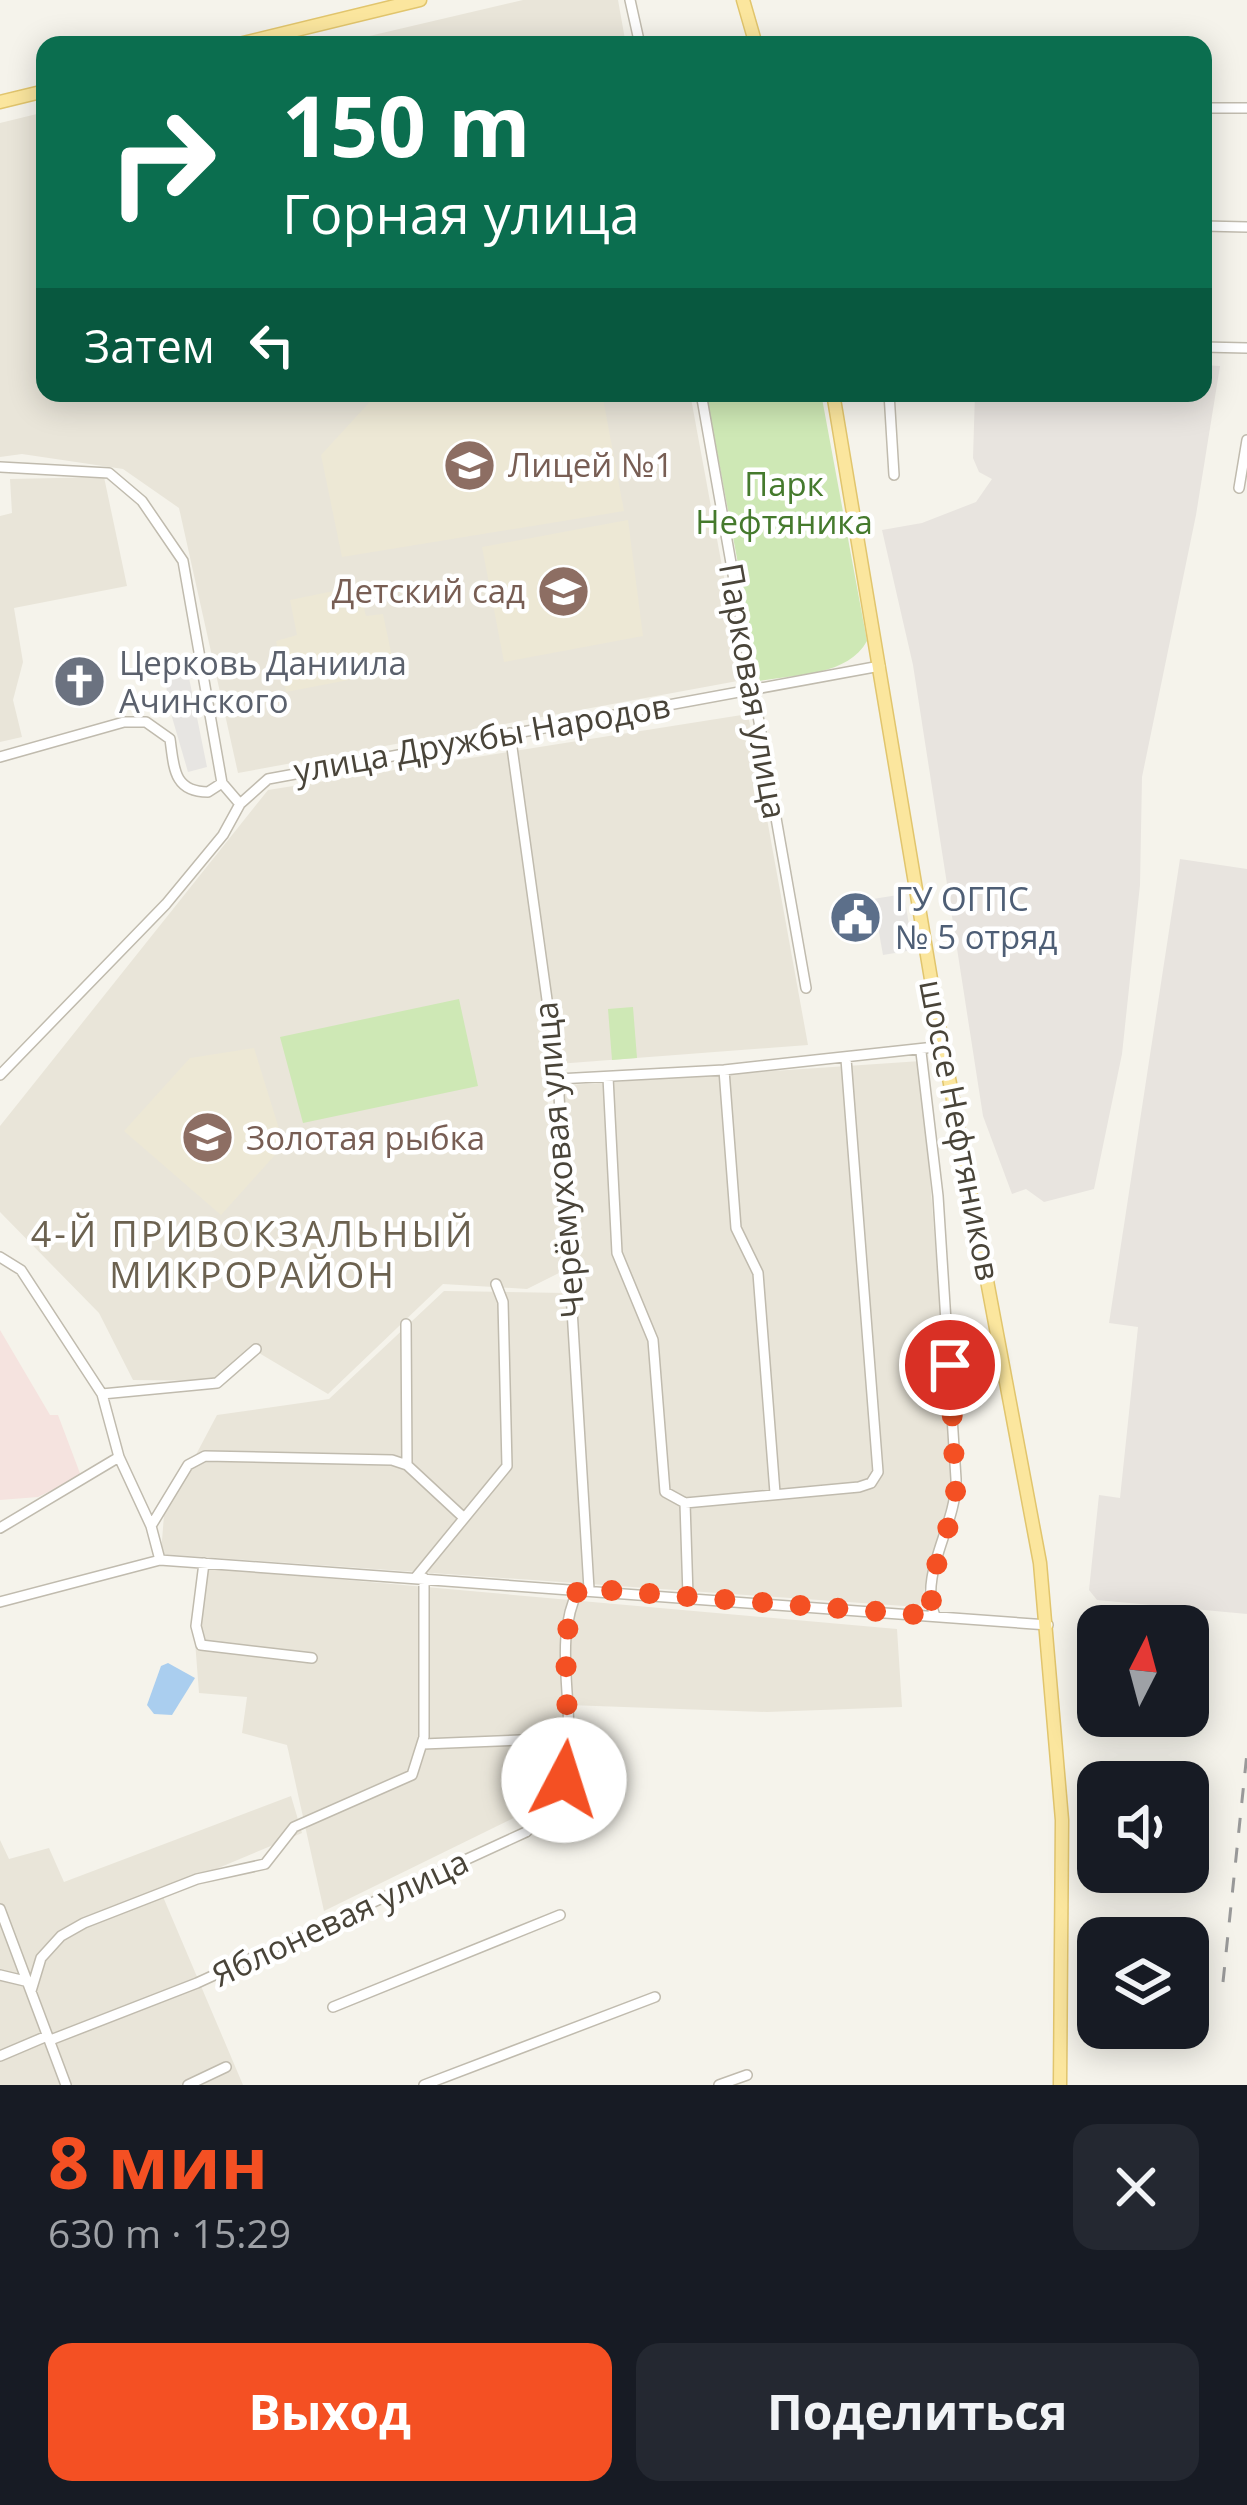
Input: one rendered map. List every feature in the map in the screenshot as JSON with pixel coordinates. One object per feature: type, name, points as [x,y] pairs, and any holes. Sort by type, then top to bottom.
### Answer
[{"type":"main road","points":[[272,36],[420,0]]},
{"type":"main road","points":[[743,0],[753,36]]},
{"type":"main road","points":[[0,102],[36,93]]},
{"type":"main road","name":"шоссе Нефтяников","points":[[835,402],[1048,1625],[1062,1820],[1060,2085]]},
{"type":"street","points":[[630,0],[638,36]]},
{"type":"street","points":[[1212,108],[1247,108]]},
{"type":"street","points":[[1212,226],[1247,226]]},
{"type":"street","points":[[1212,347],[1247,348]]},
{"type":"street","name":"Парковая улица","points":[[702,402],[806,988]]},
{"type":"street","points":[[890,402],[894,475]]},
{"type":"street","points":[[1239,488],[1247,440]]},
{"type":"street","points":[[0,467],[109,472],[172,538],[184,561],[223,783],[240,804]]},
{"type":"street","name":"улица Дружбы Народов","points":[[0,1075],[166,904],[223,835],[240,804],[276,775],[880,666]]},
{"type":"street","points":[[0,757],[111,723],[146,722],[170,739],[176,778],[185,788],[208,792],[223,783]]},
{"type":"street","name":"Черёмуховая улица","points":[[510,733],[557,1078],[584,1588],[568,1616],[568,1738]]},
{"type":"street","points":[[557,1078],[724,1070],[944,1046]]},
{"type":"street","points":[[921,1052],[938,1196],[956,1479],[954,1514],[929,1590],[935,1616]]},
{"type":"street","points":[[608,1076],[617,1253],[653,1340],[663,1486],[670,1498],[686,1503],[871,1483],[879,1466],[846,1059]]},
{"type":"street","points":[[724,1070],[736,1228],[758,1273],[775,1492]]},
{"type":"street","points":[[0,1257],[21,1270],[103,1394],[119,1457],[151,1526],[160,1560]]},
{"type":"street","points":[[423,1744],[420,1577],[463,1517],[505,1472],[508,1460],[502,1302],[496,1284]]},
{"type":"street","points":[[406,1324],[407,1465]]},
{"type":"street","points":[[103,1394],[217,1383],[256,1349]]},
{"type":"street","points":[[151,1526],[192,1461],[205,1456],[376,1459],[407,1465],[463,1517]]},
{"type":"street","points":[[0,1528],[119,1457]]},
{"type":"street","points":[[686,1503],[688,1596]]},
{"type":"street","points":[[0,1602],[160,1560],[1048,1625]]},
{"type":"street","points":[[204,1563],[196,1626],[201,1645],[312,1658]]},
{"type":"street","points":[[28,1986],[41,1958],[61,1936],[197,1879],[265,1864],[294,1827],[404,1782],[415,1769],[416,1748],[423,1744],[568,1738]]},
{"type":"street","name":"Яблоневая улица","points":[[0,2056],[197,1983],[514,1839],[542,1817],[558,1793],[568,1738]]},
{"type":"street","points":[[0,1909],[65,2085]]},
{"type":"street","points":[[333,2007],[560,1915]]},
{"type":"street","points":[[0,1975],[28,1986]]},
{"type":"street","points":[[424,2085],[656,1997]]},
{"type":"street","points":[[188,2085],[226,2067]]},
{"type":"street","points":[[719,2085],[747,2075]]},
{"type":"shaded area","points":[[523,0],[618,0],[624,36],[369,36]]},
{"type":"shaded area","points":[[36,114],[36,402],[692,402],[743,680],[238,773],[179,508],[123,469],[22,454],[0,457],[0,123]]},
{"type":"shaded area","points":[[1212,366],[1220,366],[1196,515],[1142,777],[1140,885],[1122,1054],[1094,1189],[1044,1202],[1026,1189],[1012,1194],[983,1116],[913,665],[882,530],[922,523],[976,502],[992,479],[979,472],[973,458],[975,402],[1212,402]]},
{"type":"shaded area","name":"Лицей №1","points":[[370,402],[604,402],[624,511],[342,557],[321,455]]},
{"type":"shaded area","points":[[104,477],[127,586],[14,608],[23,662],[13,700],[22,737],[0,742],[0,516],[12,513],[10,479]]},
{"type":"shaded area","name":"Детский сад","points":[[628,520],[643,636],[504,662],[482,547]]},
{"type":"shaded area","points":[[358,586],[366,616],[383,614],[395,671],[286,692],[276,641],[297,635],[290,600]]},
{"type":"shaded area","points":[[186,663],[207,767],[188,772],[167,700],[166,670]]},
{"type":"shaded area","points":[[748,714],[808,1045],[544,1065],[561,1238],[555,1086],[921,1061],[954,1491],[919,1607],[161,1554],[164,1515],[217,1415],[329,1399],[444,1291],[565,1293],[565,1270],[527,1289],[443,1284],[328,1394],[259,1353],[221,1381],[133,1380],[99,1313],[0,1212],[0,1126],[268,790]]},
{"type":"shaded area","points":[[1180,859],[1247,869],[1247,1614],[1209,1610],[1209,1605],[1097,1600],[1089,1590],[1099,1495],[1120,1498],[1138,1327],[1109,1323]]},
{"type":"shaded area","points":[[904,894],[913,950],[883,955],[873,899]]},
{"type":"shaded area","name":"Золотая рыбка","points":[[254,1048],[284,1145],[221,1215],[124,1131],[190,1058]]},
{"type":"shaded area","points":[[0,1330],[50,1415],[58,1415],[81,1476],[38,1497],[0,1500]]},
{"type":"shaded area","points":[[200,1567],[897,1629],[902,1707],[767,1712],[568,1705],[557,1773],[532,1809],[324,1911],[287,1745],[242,1733],[247,1697],[199,1693],[195,1641]]},
{"type":"shaded area","points":[[291,1796],[302,1833],[161,1892],[243,2085],[0,2085],[0,1840],[9,1859],[49,1848],[64,1882]]},
{"type":"green space","name":"Парк Нефтяника","points":[[708,402],[823,402],[867,641],[834,667],[760,681]]},
{"type":"green space","points":[[459,999],[478,1086],[303,1123],[280,1037]]},
{"type":"green space","points":[[633,1007],[637,1058],[612,1060],[608,1009]]},
{"type":"water","points":[[168,1663],[195,1678],[172,1715],[154,1714],[147,1705],[161,1666]]},
{"type":"railway","points":[[1223,1982],[1247,1753]]},
{"type":"place","name":"Лицей №1","points":[[469,465]]},
{"type":"place","name":"Детский сад","points":[[564,591]]},
{"type":"place","name":"Церковь Даниила Ачинского","points":[[80,682]]},
{"type":"place","name":"ГУ ОГПС № 5 отряд","points":[[856,918]]},
{"type":"place","name":"Золотая рыбка","points":[[207,1138]]},
{"type":"district","name":"4-Й ПРИВОКЗАЛЬНЫЙ МИКРОРАЙОН","points":[[253,1254]]},
{"type":"route","points":[[564,1780],[570,1699],[568,1616],[579,1588],[935,1616],[929,1590],[956,1501],[950,1365]]}]
